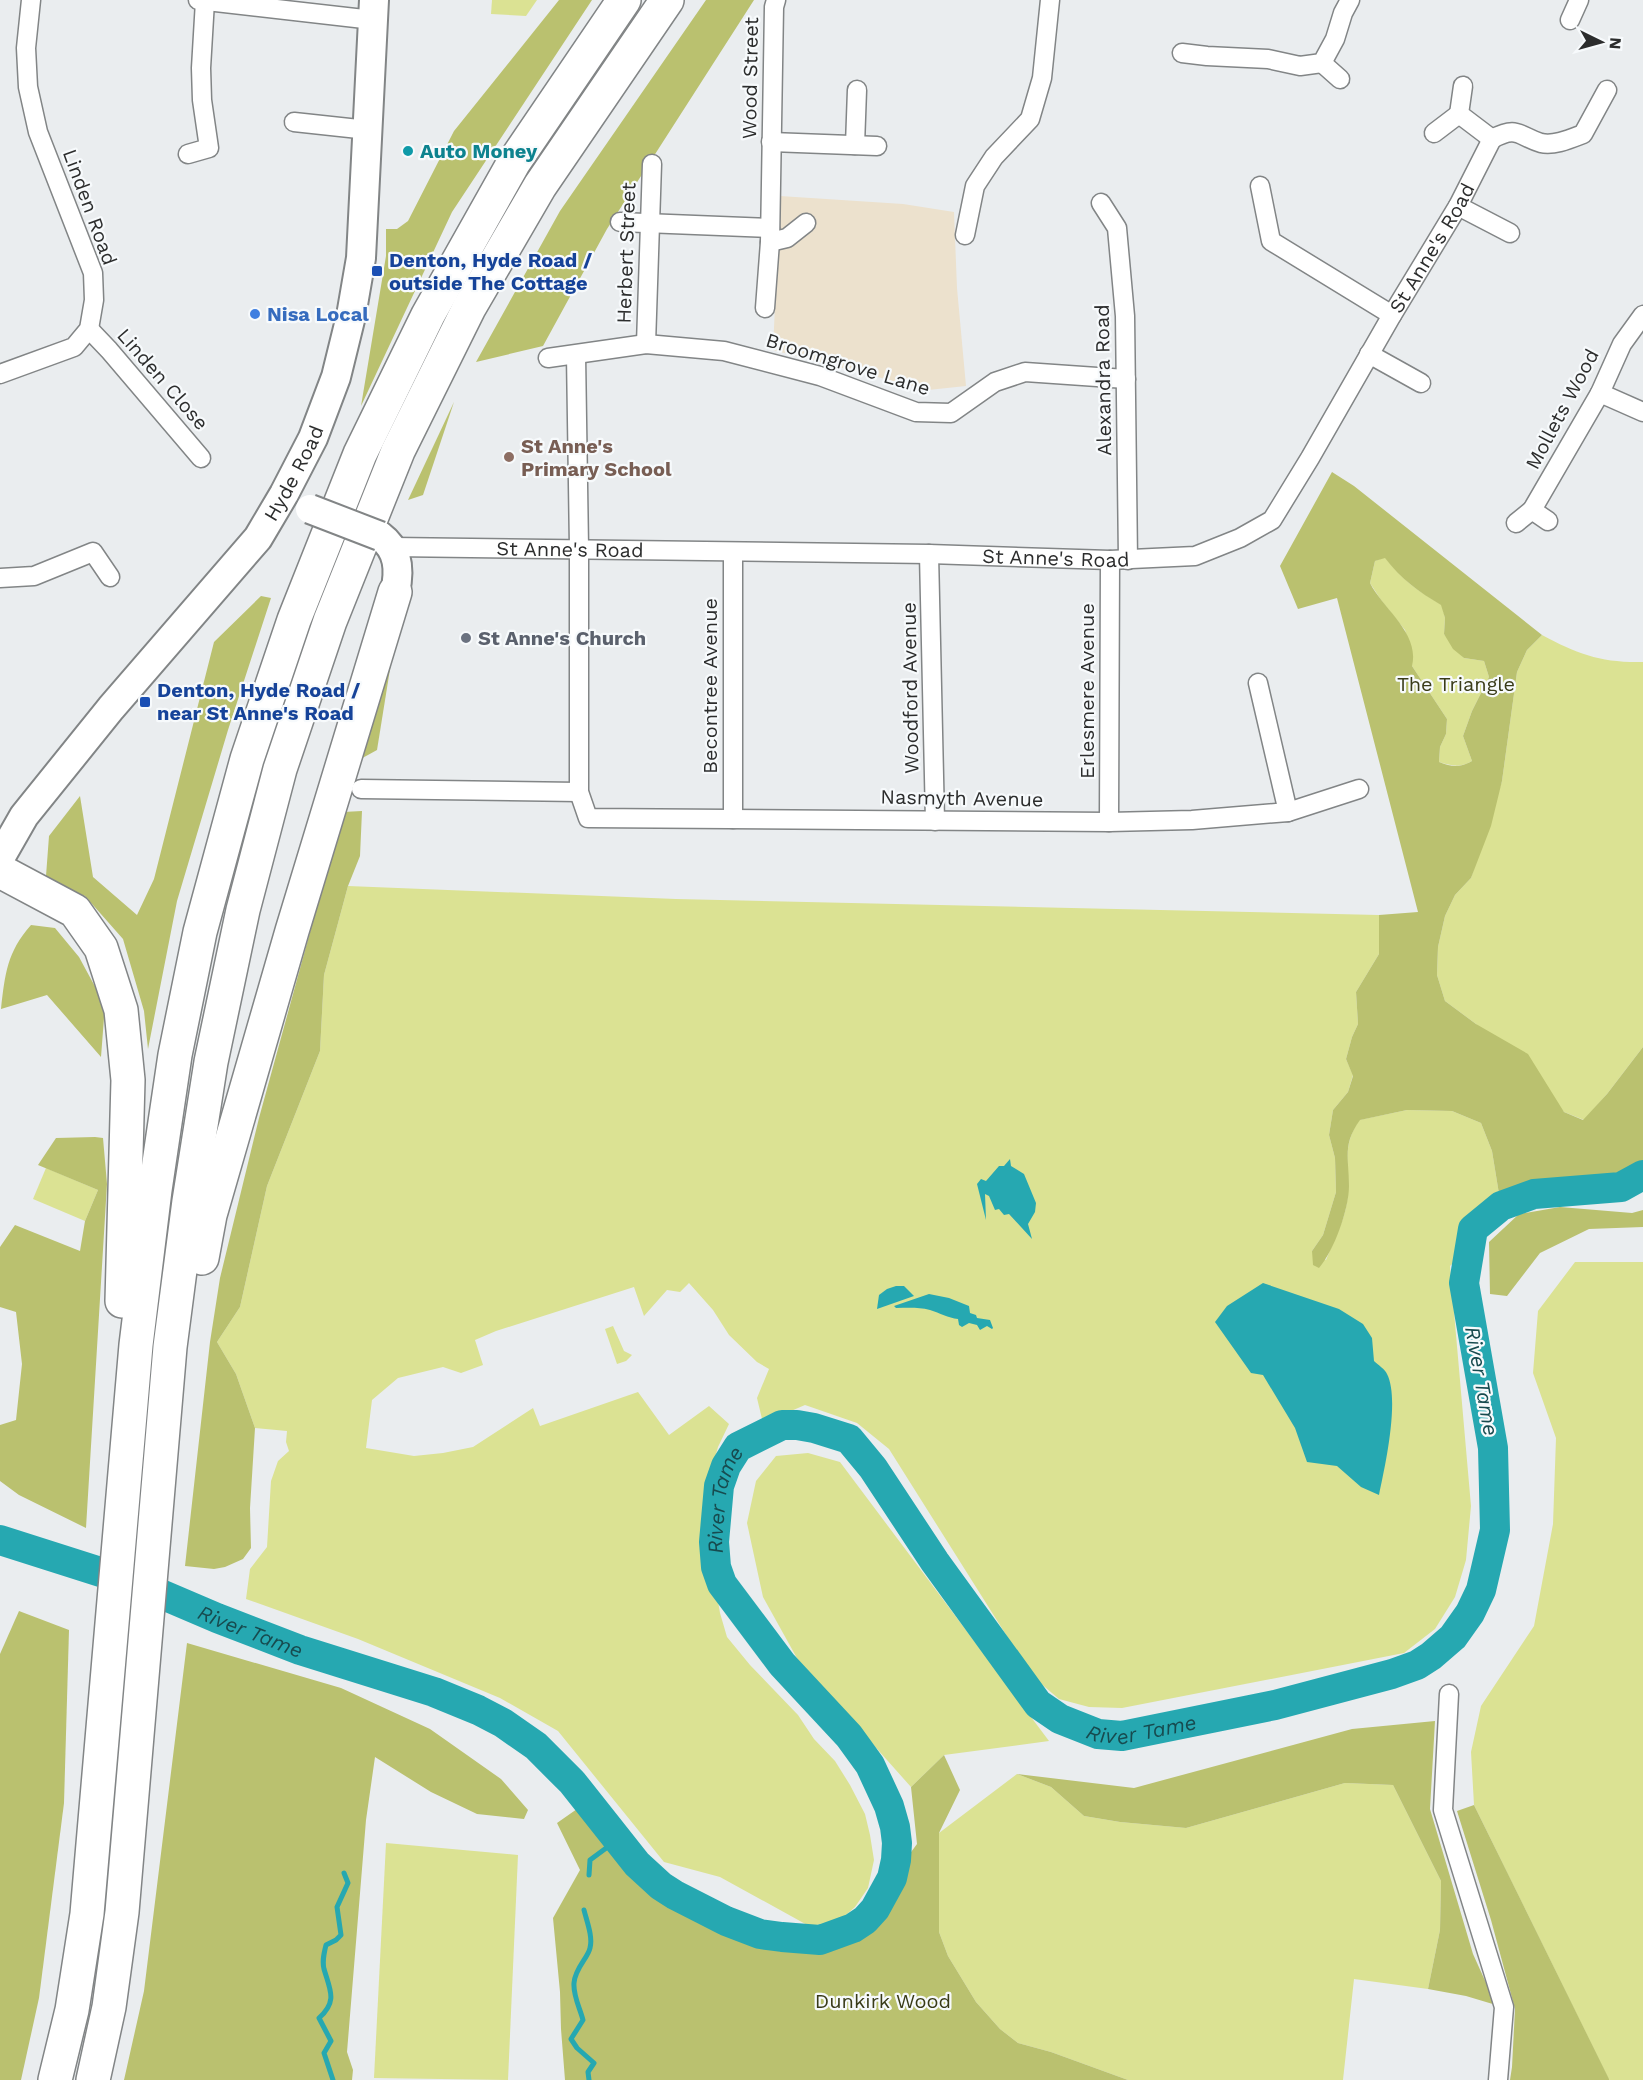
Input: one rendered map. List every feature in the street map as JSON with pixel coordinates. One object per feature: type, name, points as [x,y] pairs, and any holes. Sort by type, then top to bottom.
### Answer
[{"type":"highway","points":[[129,1344],[175,1055],[200,932],[247,759],[294,620],[360,454],[428,315],[514,162],[624,0]]},
{"type":"highway","points":[[93,2080],[109,2007],[122,1912],[135,1762],[178,1348],[189,1201],[211,1062],[243,909],[280,769],[330,621],[398,451],[470,308],[540,186],[667,0]]},
{"type":"highway","points":[[178,1348],[210,1215],[296,919],[395,592]]},
{"type":"highway","points":[[0,871],[75,911],[101,948],[121,1010],[128,1080],[129,1344],[99,1773],[87,1914],[72,2010],[55,2080]]},
{"type":"main road","name":"Hyde Road","points":[[0,858],[24,816],[111,708],[258,538],[313,438],[336,377],[351,316],[361,258],[374,10]]},
{"type":"main road","name":"St Anne's Road","points":[[284,494],[310,509],[386,541]]},
{"type":"main road","points":[[386,541],[398,568],[395,592]]},
{"type":"street","name":"Linden Road","points":[[31,0],[26,48],[28,87],[38,132],[93,273],[94,300],[89,329]]},
{"type":"street","points":[[198,0],[374,10]]},
{"type":"street","name":"Wood Street","points":[[765,308],[770,235],[774,7],[776,0]]},
{"type":"street","points":[[965,235],[975,186],[994,157],[1030,119],[1042,78],[1050,0]]},
{"type":"street","points":[[1322,63],[1335,39],[1343,13],[1350,0]]},
{"type":"street","points":[[1570,20],[1579,0]]},
{"type":"street","points":[[188,154],[208,148],[201,68],[205,1]]},
{"type":"street","points":[[1182,53],[1268,58],[1300,66],[1322,63],[1340,79]]},
{"type":"street","points":[[1434,133],[1459,114],[1462,86]]},
{"type":"street","points":[[855,145],[857,90]]},
{"type":"street","points":[[1459,114],[1492,139],[1504,132],[1519,132],[1542,143],[1563,142],[1583,134],[1607,90]]},
{"type":"street","points":[[294,122],[368,129]]},
{"type":"street","name":"St Anne's Road","points":[[386,541],[733,552],[929,554],[1119,560],[1195,556],[1240,538],[1272,520],[1458,206],[1492,139]]},
{"type":"street","points":[[771,149],[877,146]]},
{"type":"street","name":"Herbert Street","points":[[645,344],[652,164]]},
{"type":"street","points":[[1260,186],[1271,242],[1392,315]]},
{"type":"street","name":"Alexandra Road","points":[[1101,203],[1117,228],[1125,316],[1126,379],[1119,560]]},
{"type":"street","points":[[1458,206],[1510,233]]},
{"type":"street","points":[[620,222],[787,238],[806,223]]},
{"type":"street","name":"Mollets Wood","points":[[1533,510],[1600,393],[1622,344],[1643,315]]},
{"type":"street","points":[[0,374],[74,347],[89,329]]},
{"type":"street","name":"Linden Close","points":[[89,329],[201,458]]},
{"type":"street","name":"Broomgrove Lane","points":[[548,358],[645,344],[724,351],[820,376],[916,412],[951,413],[995,382],[1025,372],[1126,379]]},
{"type":"street","points":[[1370,354],[1421,383]]},
{"type":"street","points":[[361,789],[579,792],[576,355]]},
{"type":"street","points":[[1600,393],[1642,409]]},
{"type":"street","points":[[1516,523],[1533,510],[1548,521]]},
{"type":"street","points":[[0,578],[34,576],[93,552],[110,577]]},
{"type":"street","name":"Becontree Avenue","points":[[733,552],[733,819]]},
{"type":"street","name":"Woodford Avenue","points":[[929,554],[935,821]]},
{"type":"street","name":"Erlesmere Avenue","points":[[1109,822],[1119,560]]},
{"type":"street","points":[[1258,683],[1288,812]]},
{"type":"street","name":"Nasmyth Avenue","points":[[579,792],[588,818],[1109,822],[1192,820],[1288,812],[1359,789]]},
{"type":"street","points":[[1449,1694],[1443,1810],[1504,2007],[1498,2080]]},
{"type":"shaded area","points":[[780,196],[903,204],[954,212],[957,288],[966,386],[928,390],[773,350]]},
{"type":"green space","points":[[492,0],[537,0],[526,16],[491,14]]},
{"type":"green space","points":[[559,0],[592,0],[452,212],[361,406],[386,256],[386,229],[397,229],[408,221],[454,131]]},
{"type":"green space","points":[[706,0],[754,0],[607,229],[543,346],[476,362],[560,211]]},
{"type":"green space","points":[[454,402],[423,495],[408,500]]},
{"type":"green space","points":[[1332,472],[1354,486],[1542,635],[1527,650],[1517,672],[1502,781],[1491,826],[1471,878],[1455,895],[1445,916],[1438,947],[1437,975],[1445,1001],[1476,1024],[1528,1054],[1564,1112],[1583,1120],[1607,1094],[1643,1047],[1643,1175],[1621,1187],[1534,1194],[1501,1206],[1492,1151],[1481,1123],[1452,1111],[1407,1110],[1360,1120],[1349,1144],[1349,1186],[1343,1218],[1325,1261],[1319,1268],[1313,1265],[1312,1251],[1323,1235],[1336,1192],[1335,1158],[1329,1135],[1333,1110],[1348,1092],[1353,1076],[1346,1059],[1358,1024],[1356,992],[1379,954],[1379,915],[1418,912],[1337,598],[1298,609],[1280,566]],"holes":[[[1385,558],[1411,584],[1441,605],[1445,618],[1444,634],[1453,649],[1464,658],[1484,661],[1489,677],[1472,711],[1463,736],[1472,761],[1464,765],[1452,766],[1439,762],[1447,719],[1412,666],[1413,654],[1406,632],[1370,583],[1375,561]]]},
{"type":"green space","name":"The Triangle","points":[[1385,557],[1411,584],[1442,605],[1445,618],[1444,634],[1464,658],[1484,661],[1489,677],[1472,711],[1463,736],[1472,761],[1464,765],[1456,766],[1439,762],[1447,719],[1412,666],[1405,630],[1370,583],[1375,561]]},
{"type":"green space","points":[[261,596],[271,598],[228,730],[177,901],[148,1049],[144,1011],[123,939],[85,896],[54,883],[46,876],[49,836],[80,796],[93,877],[137,915],[154,879],[214,642]]},
{"type":"green space","points":[[396,632],[377,750],[357,761]]},
{"type":"green space","points":[[1542,635],[1590,656],[1615,661],[1643,662],[1643,1047],[1584,1120],[1564,1112],[1476,1024],[1445,1001],[1437,975],[1438,947],[1445,916],[1455,895],[1471,878],[1502,781],[1517,672],[1527,650]]},
{"type":"green space","points":[[362,811],[360,856],[348,886],[324,975],[320,1051],[267,1186],[240,1307],[217,1342],[236,1374],[255,1428],[250,1508],[251,1548],[243,1559],[225,1567],[214,1569],[185,1566],[210,1342],[220,1278],[259,1118],[343,812]]},
{"type":"green space","points":[[348,886],[676,899],[1379,915],[1379,954],[1356,992],[1358,1024],[1346,1059],[1353,1075],[1348,1092],[1333,1110],[1329,1135],[1335,1158],[1336,1192],[1323,1235],[1312,1251],[1326,1260],[1341,1224],[1347,1202],[1349,1141],[1359,1120],[1407,1110],[1452,1111],[1481,1123],[1492,1151],[1501,1206],[1473,1228],[1470,1247],[1450,1266],[1471,1506],[1466,1560],[1455,1597],[1435,1629],[1404,1653],[1122,1708],[1089,1707],[1059,1699],[1032,1676],[889,1449],[857,1423],[805,1405],[763,1423],[757,1398],[769,1369],[757,1362],[729,1335],[713,1310],[689,1283],[680,1292],[667,1290],[644,1316],[634,1287],[496,1331],[475,1340],[483,1365],[461,1373],[443,1367],[398,1378],[372,1400],[366,1448],[414,1456],[473,1447],[533,1408],[540,1426],[638,1392],[669,1435],[709,1406],[729,1424],[718,1447],[711,1472],[706,1531],[720,1613],[727,1637],[750,1665],[798,1715],[814,1739],[835,1761],[865,1814],[870,1835],[874,1860],[868,1888],[855,1907],[838,1922],[809,1926],[720,1877],[664,1862],[558,1731],[500,1698],[358,1639],[246,1599],[250,1569],[267,1547],[271,1481],[278,1461],[289,1451],[286,1442],[287,1431],[255,1428],[236,1374],[217,1342],[240,1307],[267,1186],[320,1051],[324,975]]},
{"type":"green space","points":[[31,925],[55,928],[79,957],[105,1005],[101,1057],[47,995],[1,1009],[8,964],[17,945]]},
{"type":"green space","points":[[56,1138],[103,1138],[107,1184],[86,1528],[19,1495],[0,1481],[0,1425],[16,1420],[22,1364],[16,1312],[0,1307],[0,1247],[15,1225],[80,1251],[85,1221],[98,1190],[38,1165]]},
{"type":"green space","points":[[46,1168],[98,1190],[85,1221],[33,1199]]},
{"type":"green space","points":[[1560,1207],[1632,1213],[1643,1210],[1643,1227],[1589,1229],[1540,1253],[1507,1296],[1490,1294],[1489,1242],[1519,1214]]},
{"type":"green space","points":[[1575,1262],[1643,1262],[1643,2080],[1609,2080],[1474,1805],[1471,1752],[1481,1706],[1534,1626],[1553,1524],[1556,1438],[1533,1373],[1538,1311]]},
{"type":"green space","points":[[613,1326],[624,1351],[632,1355],[626,1361],[617,1364],[605,1329]]},
{"type":"green space","points":[[808,1453],[840,1462],[1049,1741],[944,1755],[911,1787],[798,1660],[763,1597],[747,1523],[756,1481],[776,1456]]},
{"type":"green space","points":[[19,1611],[69,1630],[64,1803],[39,1998],[21,2080],[0,2080],[0,1654]]},
{"type":"green space","points":[[187,1643],[341,1688],[430,1729],[501,1779],[528,1810],[524,1819],[477,1814],[431,1792],[375,1757],[366,1820],[347,2052],[353,2070],[352,2080],[124,2080],[144,1991]]},
{"type":"green space","points":[[1435,1721],[1430,1809],[1473,1954],[1496,2005],[1466,1996],[1428,1989],[1440,1930],[1441,1881],[1393,1785],[1345,1783],[1186,1828],[1084,1816],[1051,1787],[1017,1774],[1134,1788],[1352,1729]]},
{"type":"green space","name":"Dunkirk Wood","points":[[944,1755],[960,1790],[939,1833],[939,1932],[948,1956],[976,2002],[1000,2029],[1018,2043],[1051,2052],[1128,2080],[565,2080],[553,1918],[580,1870],[557,1823],[587,1802],[637,1864],[675,1895],[726,1922],[760,1934],[820,1940],[853,1928],[875,1909],[892,1878],[917,1844],[911,1787]]},
{"type":"green space","points":[[1017,1774],[1051,1787],[1084,1816],[1186,1828],[1345,1783],[1393,1785],[1441,1881],[1440,1930],[1428,1989],[1354,1979],[1343,2080],[1128,2080],[1051,2052],[1018,2043],[1000,2029],[976,2002],[948,1956],[939,1932],[939,1833]]},
{"type":"green space","points":[[1474,1805],[1609,2080],[1510,2080],[1515,2009],[1491,1920],[1457,1811]]},
{"type":"green space","points":[[386,1843],[518,1855],[508,2080],[374,2078]]},
{"type":"water","points":[[1010,1159],[1011,1166],[1024,1174],[1036,1203],[1035,1212],[1028,1224],[1032,1239],[1009,1214],[1004,1215],[999,1209],[995,1210],[989,1196],[985,1194],[986,1220],[977,1184],[981,1179],[986,1181],[999,1166],[1004,1166]]},
{"type":"water","points":[[1263,1283],[1339,1309],[1363,1324],[1372,1338],[1374,1361],[1387,1374],[1391,1385],[1392,1400],[1390,1433],[1379,1495],[1361,1487],[1337,1466],[1307,1462],[1295,1428],[1263,1375],[1251,1373],[1215,1322],[1227,1306]]},
{"type":"water","points":[[896,1286],[904,1286],[914,1296],[877,1309],[879,1295]]},
{"type":"water","points":[[929,1294],[949,1298],[969,1306],[970,1313],[976,1315],[977,1318],[990,1320],[993,1328],[987,1326],[980,1330],[977,1325],[969,1323],[962,1327],[958,1319],[930,1310],[894,1306]]},
{"type":"waterway","name":"River Tame","points":[[0,1540],[135,1583],[300,1650],[434,1692],[478,1710],[503,1723],[536,1746],[572,1782],[637,1864],[661,1886],[726,1921],[760,1934],[820,1940],[853,1928],[875,1909],[892,1878],[896,1860],[895,1827],[889,1806],[870,1765],[849,1736],[782,1664],[722,1584],[716,1567],[714,1542],[719,1486],[726,1466],[738,1447],[782,1425],[814,1428],[849,1439],[873,1468],[935,1562],[1038,1704],[1060,1719],[1098,1734],[1122,1736],[1275,1705],[1392,1674],[1417,1665],[1453,1637],[1470,1613],[1481,1590],[1495,1530],[1493,1448],[1464,1283],[1473,1229],[1501,1206],[1534,1194],[1621,1187],[1643,1175]]},
{"type":"waterway","points":[[589,1875],[590,1860],[617,1840]]},
{"type":"waterway","points":[[333,2080],[324,2053],[331,2041],[319,2018],[331,2001],[323,1966],[326,1945],[341,1935],[337,1907],[348,1883],[344,1873]]},
{"type":"waterway","points":[[584,1910],[591,1944],[575,1978],[575,1993],[583,2020],[571,2039],[577,2048],[594,2063],[588,2072],[589,2080]]},
{"type":"place","name":"Auto Money","points":[[408,151]]},
{"type":"place","name":"Denton, Hyde Road / outside The Cottage","points":[[377,271]]},
{"type":"place","name":"Nisa Local","points":[[255,314]]},
{"type":"place","name":"St Anne's Primary School","points":[[509,457]]},
{"type":"place","name":"St Anne's Church","points":[[466,638]]},
{"type":"place","name":"Denton, Hyde Road / near St Anne's Road","points":[[145,702]]}]
